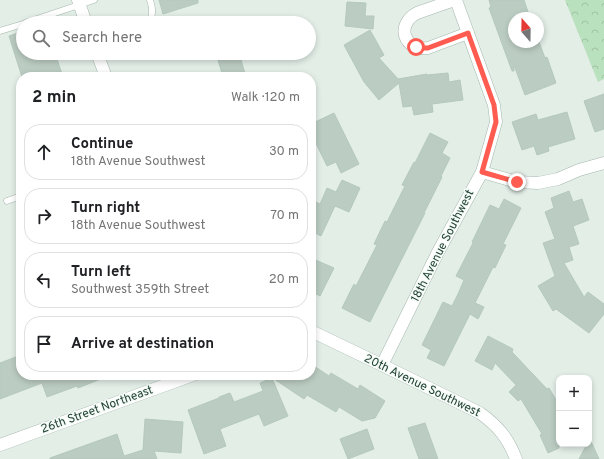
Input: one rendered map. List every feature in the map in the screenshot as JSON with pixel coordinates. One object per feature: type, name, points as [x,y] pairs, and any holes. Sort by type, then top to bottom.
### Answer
[{"type":"street","name":"18th Avenue Southwest","points":[[382,365],[438,252],[482,172],[496,122],[494,105],[468,33],[455,0],[411,16],[405,27],[404,33],[410,44],[422,48],[428,48],[468,33]]},
{"type":"street","points":[[78,3],[83,16]]},
{"type":"street","points":[[100,60],[104,72]]},
{"type":"street","points":[[482,172],[517,182],[538,183],[558,179],[579,170],[603,165]]},
{"type":"street","name":"20th Avenue Southwest","points":[[316,334],[473,410],[491,421],[502,432],[516,459]]},
{"type":"street","name":"26th Street Northeast","points":[[0,445],[179,380]]},
{"type":"lane","points":[[43,16],[78,3],[94,0]]},
{"type":"lane","points":[[150,0],[153,12],[152,16]]},
{"type":"lane","points":[[0,31],[16,26]]},
{"type":"lane","points":[[7,201],[16,198]]},
{"type":"green space","points":[[565,0],[604,0],[604,79],[598,82]]},
{"type":"building","points":[[159,0],[198,0],[198,3],[163,14]]},
{"type":"building","points":[[489,0],[524,0],[528,12],[508,12],[508,48],[541,48],[545,58],[547,57],[556,83],[525,95],[514,65],[514,71],[512,71],[489,8],[491,7]]},
{"type":"building","points":[[347,2],[366,3],[365,16],[374,16],[373,29],[345,26]]},
{"type":"building","points":[[370,30],[384,55],[379,58],[398,79],[427,74],[448,73],[449,82],[460,80],[463,100],[432,104],[433,112],[414,115],[412,106],[403,107],[399,83],[379,100],[364,82],[344,45]]},
{"type":"building","points":[[16,34],[16,58],[9,36]]},
{"type":"building","points":[[17,60],[57,60],[61,72],[20,72]]},
{"type":"building","points":[[218,60],[241,60],[245,72],[222,72]]},
{"type":"building","points":[[604,94],[604,129],[595,132],[584,101]]},
{"type":"building","points":[[567,112],[575,139],[548,147],[549,151],[537,155],[534,146],[522,150],[512,122],[536,114],[538,120]]},
{"type":"building","points":[[334,113],[359,164],[341,173],[336,162],[327,166],[316,143],[316,122]]},
{"type":"building","points":[[430,133],[448,142],[442,153],[450,158],[425,213],[370,322],[342,308],[354,284],[356,286],[377,245],[374,244],[385,221],[387,222],[405,186],[402,185]]},
{"type":"building","points":[[342,180],[360,188],[349,212],[335,206],[321,236],[316,234],[316,202],[320,204],[327,188],[336,192]]},
{"type":"building","points":[[569,191],[573,202],[582,199],[589,220],[573,226],[579,244],[569,247],[573,260],[564,263],[584,297],[588,292],[604,304],[604,314],[589,333],[556,309],[553,311],[538,286],[555,276],[543,243],[555,239],[545,212],[554,208],[551,198]]},
{"type":"building","points":[[504,199],[521,208],[503,244],[506,245],[495,268],[493,267],[475,303],[484,307],[478,319],[470,314],[444,366],[427,358],[431,350],[422,345],[443,302],[452,306],[458,294],[464,280],[456,276],[490,205],[499,209]]},
{"type":"building","points":[[316,260],[334,268],[320,296],[316,294]]},
{"type":"building","points":[[488,336],[513,349],[512,352],[547,389],[549,388],[556,400],[556,447],[559,448],[548,453],[540,435],[542,434],[521,399],[518,401],[509,392],[516,385],[495,363],[492,370],[475,361]]},
{"type":"building","points":[[16,357],[16,380],[98,380],[78,388],[77,386],[47,397],[42,383],[0,399],[0,363]]},
{"type":"building","points":[[316,367],[329,376],[331,373],[358,389],[360,385],[385,401],[375,418],[362,421],[339,407],[336,412],[307,395],[304,399],[276,380],[316,380]]},
{"type":"building","points":[[267,380],[273,380],[288,416],[264,426],[259,414],[220,429],[226,446],[204,454],[188,410],[230,393],[234,402],[263,391],[260,383]]},
{"type":"building","points":[[145,419],[183,422],[181,453],[154,451],[157,459],[50,459],[117,434],[124,456],[143,450]]},
{"type":"building","points":[[425,423],[438,459],[419,459],[408,428]]},
{"type":"building","points":[[367,429],[374,449],[348,459],[340,439]]},
{"type":"building","points":[[592,443],[599,459],[579,459],[585,447],[592,447]]},
{"type":"route","points":[[416,47],[428,48],[468,33],[494,105],[496,122],[482,172],[517,182]]}]
